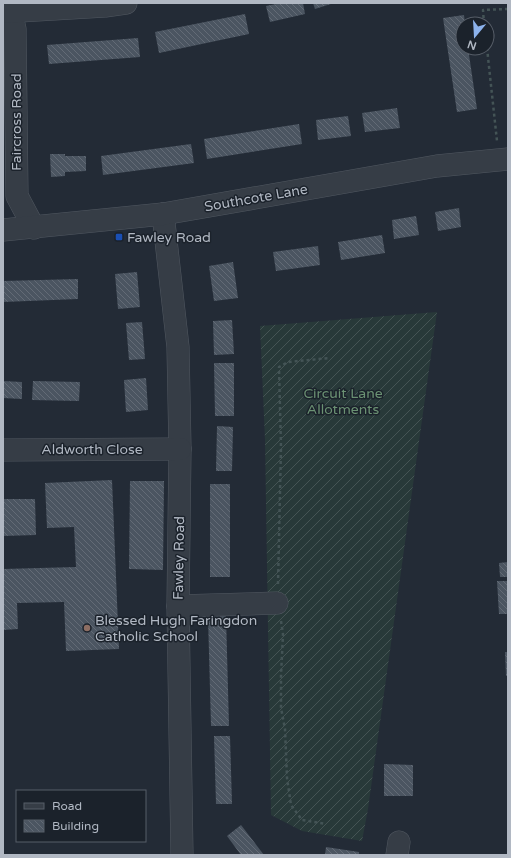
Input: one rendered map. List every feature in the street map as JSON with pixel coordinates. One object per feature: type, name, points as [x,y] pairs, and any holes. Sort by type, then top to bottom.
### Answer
[{"type":"street","points":[[7,9],[126,3]]},
{"type":"street","name":"Faircross Road","points":[[7,9],[15,29],[16,196],[34,228]]},
{"type":"street","name":"Southcote Lane","points":[[3,230],[163,214],[437,166],[503,159]]},
{"type":"street","name":"Fawley Road","points":[[163,214],[178,347],[180,449],[178,606],[182,855]]},
{"type":"street","name":"Aldworth Close","points":[[3,450],[180,449]]},
{"type":"street","points":[[178,606],[277,603]]},
{"type":"path","points":[[483,16],[483,10],[508,9]]},
{"type":"path","points":[[488,56],[503,159]]},
{"type":"path","points":[[326,824],[302,820],[291,805],[287,778],[285,729],[281,708],[283,634],[277,603],[281,447],[279,367],[288,362],[330,358]]},
{"type":"green space","name":"Circuit Lane Allotments","points":[[437,312],[368,809],[362,841],[302,831],[271,815],[265,440],[260,326]]},
{"type":"building","points":[[281,3],[303,3],[305,14],[270,22],[266,6]]},
{"type":"building","points":[[313,3],[334,3],[315,9]]},
{"type":"building","points":[[245,14],[249,34],[159,53],[155,32]]},
{"type":"building","points":[[455,16],[455,56],[469,56],[477,109],[457,112],[443,18]]},
{"type":"building","points":[[138,38],[140,57],[49,64],[47,45]]},
{"type":"building","points":[[397,108],[400,128],[365,132],[362,113]]},
{"type":"building","points":[[348,116],[351,136],[318,140],[316,120]]},
{"type":"building","points":[[299,124],[302,144],[207,159],[204,139]]},
{"type":"building","points":[[191,144],[194,163],[103,175],[101,156]]},
{"type":"building","points":[[50,154],[86,156],[86,171],[65,172],[65,176],[51,177]]},
{"type":"building","points":[[459,208],[461,227],[438,231],[435,212]]},
{"type":"building","points":[[416,216],[419,235],[394,239],[392,220]]},
{"type":"building","points":[[382,235],[385,253],[341,260],[338,242]]},
{"type":"building","points":[[318,246],[320,265],[276,271],[273,252]]},
{"type":"building","points":[[233,262],[238,298],[214,301],[209,266]]},
{"type":"building","points":[[137,272],[140,307],[118,309],[115,274]]},
{"type":"building","points":[[78,279],[78,299],[3,302],[3,281]]},
{"type":"building","points":[[232,320],[234,354],[214,355],[213,321]]},
{"type":"building","points":[[142,322],[145,359],[129,360],[126,323]]},
{"type":"building","points":[[214,363],[234,363],[234,416],[215,416]]},
{"type":"building","points":[[146,378],[148,410],[126,412],[124,380]]},
{"type":"building","points":[[3,381],[22,382],[22,399],[3,398]]},
{"type":"building","points":[[33,381],[80,382],[79,401],[32,400]]},
{"type":"building","points":[[217,426],[233,427],[232,471],[216,471]]},
{"type":"building","points":[[112,480],[119,649],[66,651],[64,602],[17,603],[18,629],[3,630],[3,569],[76,567],[74,527],[47,528],[45,483]]},
{"type":"building","points":[[130,481],[164,481],[163,570],[129,569]]},
{"type":"building","points":[[210,484],[230,484],[230,577],[210,577]]},
{"type":"building","points":[[3,499],[35,499],[36,535],[3,536]]},
{"type":"building","points":[[508,562],[508,577],[500,577],[499,563]]},
{"type":"building","points":[[497,581],[508,581],[508,614],[499,614]]},
{"type":"building","points":[[226,616],[229,726],[211,726],[208,617]]},
{"type":"building","points":[[505,652],[508,652],[508,676],[506,676]]},
{"type":"building","points":[[214,736],[230,736],[232,804],[216,804]]},
{"type":"building","points":[[384,764],[413,765],[413,796],[384,796]]},
{"type":"building","points":[[241,825],[264,855],[241,855],[227,836]]},
{"type":"building","points":[[326,847],[359,852],[359,855],[325,855]]},
{"type":"place","name":"Fawley Road","points":[[119,237]]},
{"type":"place","name":"Blessed Hugh Faringdon Catholic School","points":[[87,628]]}]
